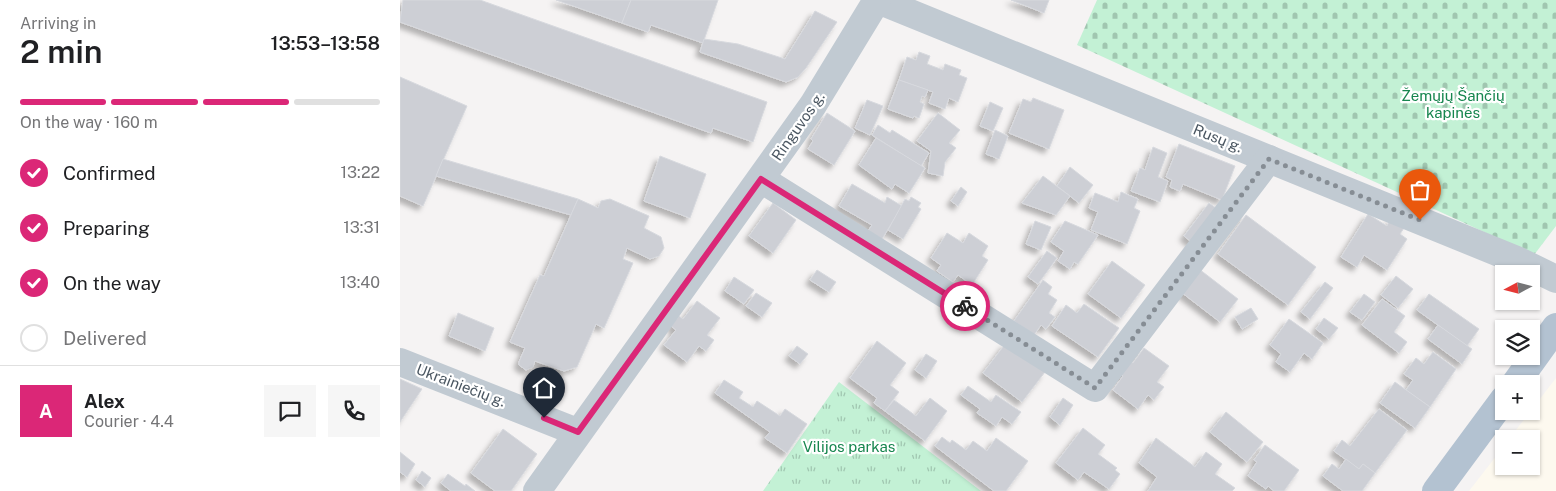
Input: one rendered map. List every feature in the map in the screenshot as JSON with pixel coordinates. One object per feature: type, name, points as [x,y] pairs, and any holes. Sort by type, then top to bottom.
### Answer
[{"type":"main road","points":[[1521,375],[1556,327]]},
{"type":"main road","points":[[1436,491],[1495,411]]},
{"type":"street","name":"Rusų g.","points":[[878,0],[1519,261],[1556,279]]},
{"type":"street","name":"Ringuvos g.","points":[[537,491],[813,105],[878,0]]},
{"type":"street","points":[[761,179],[1095,388],[1269,159]]},
{"type":"street","name":"Ukrainiečių g.","points":[[400,362],[578,432]]},
{"type":"shaded area","points":[[1556,378],[1556,491],[1469,491],[1495,458],[1495,475],[1540,475],[1540,430],[1516,430],[1524,420],[1540,420],[1540,399]]},
{"type":"green space","name":"Žemųjų Šančių kapinės","points":[[1097,0],[1556,0],[1556,226],[1534,255],[1077,45]]},
{"type":"green space","name":"Vilijos parkas","points":[[839,382],[981,491],[763,491]]},
{"type":"building","points":[[403,0],[480,0],[767,102],[753,142],[713,128],[711,133],[400,22]]},
{"type":"building","points":[[556,0],[631,0],[622,23]]},
{"type":"building","points":[[631,0],[718,0],[703,43],[651,25],[648,32],[622,23]]},
{"type":"building","points":[[1011,0],[1049,0],[1044,13]]},
{"type":"building","points":[[815,11],[837,22],[806,68],[798,77],[786,82],[700,52],[704,39],[738,44],[785,59]]},
{"type":"building","points":[[919,52],[930,56],[927,64],[943,70],[945,64],[961,70],[959,75],[967,78],[958,102],[949,98],[945,109],[929,103],[933,92],[899,80],[907,57],[916,60]]},
{"type":"building","points":[[400,77],[467,106],[423,206],[400,196]]},
{"type":"building","points":[[899,80],[928,90],[925,97],[922,96],[920,102],[924,104],[919,118],[914,116],[913,118],[888,109]]},
{"type":"building","points":[[1033,98],[1064,110],[1049,149],[1009,133],[1023,99],[1031,102]]},
{"type":"building","points":[[867,100],[883,106],[870,135],[855,128]]},
{"type":"building","points":[[990,102],[1003,108],[993,131],[980,126]]},
{"type":"building","points":[[827,113],[855,131],[834,165],[808,149],[813,141],[811,139]]},
{"type":"building","points":[[938,113],[960,130],[949,143],[956,148],[945,162],[943,176],[928,173],[931,151],[917,141]]},
{"type":"building","points":[[878,125],[890,133],[892,130],[929,153],[921,166],[872,135]]},
{"type":"building","points":[[995,130],[1008,136],[999,159],[986,154]]},
{"type":"building","points":[[876,138],[925,168],[909,193],[895,184],[892,189],[859,165]]},
{"type":"building","points":[[1179,144],[1235,166],[1222,200],[1183,184],[1180,191],[1170,187],[1172,180],[1166,177]]},
{"type":"building","points":[[1153,147],[1167,153],[1158,177],[1168,181],[1160,202],[1131,191],[1140,168],[1145,170]]},
{"type":"building","points":[[660,156],[706,174],[690,218],[644,201]]},
{"type":"building","points":[[443,159],[578,199],[571,215],[436,176]]},
{"type":"building","points":[[1070,167],[1093,185],[1079,203],[1057,186]]},
{"type":"building","points":[[1043,176],[1070,196],[1056,215],[1022,203]]},
{"type":"building","points":[[852,184],[885,203],[887,197],[902,206],[882,239],[868,231],[872,225],[839,206]]},
{"type":"building","points":[[961,187],[967,192],[958,206],[951,201]]},
{"type":"building","points":[[1121,192],[1138,199],[1134,208],[1140,211],[1127,244],[1091,230],[1098,212],[1089,208],[1095,193],[1118,202]]},
{"type":"building","points":[[911,197],[921,203],[918,207],[921,209],[903,239],[888,230],[905,199],[909,201]]},
{"type":"building","points":[[578,199],[598,208],[601,201],[610,199],[649,216],[644,228],[661,237],[664,248],[659,256],[650,259],[627,248],[623,259],[633,263],[604,328],[596,324],[577,367],[564,371],[535,361],[533,367],[526,370],[519,365],[525,348],[510,342],[540,275],[544,276]]},
{"type":"building","points":[[773,203],[796,220],[773,253],[749,236]]},
{"type":"building","points":[[1209,203],[1220,211],[1194,244],[1184,236]]},
{"type":"building","points":[[1368,214],[1387,226],[1390,219],[1404,228],[1400,234],[1407,239],[1387,270],[1364,255],[1357,267],[1341,257]]},
{"type":"building","points":[[1246,215],[1316,267],[1288,305],[1218,254]]},
{"type":"building","points":[[1035,221],[1051,227],[1041,250],[1026,244]]},
{"type":"building","points":[[1065,221],[1098,235],[1078,264],[1074,262],[1070,269],[1058,261],[1064,251],[1051,242]]},
{"type":"building","points":[[947,233],[963,243],[969,233],[988,246],[982,256],[988,260],[972,285],[958,275],[953,282],[937,271],[941,265],[931,258]]},
{"type":"building","points":[[1047,251],[1057,258],[1038,284],[1028,277]]},
{"type":"building","points":[[1112,261],[1145,285],[1121,318],[1088,294]]},
{"type":"building","points":[[1199,269],[1238,299],[1220,322],[1181,292]]},
{"type":"building","points":[[817,270],[836,282],[829,292],[810,280]]},
{"type":"building","points":[[1396,276],[1413,289],[1398,308],[1381,295]]},
{"type":"building","points":[[734,277],[754,290],[744,304],[725,291]]},
{"type":"building","points":[[1043,280],[1052,287],[1048,294],[1057,300],[1049,313],[1055,317],[1046,329],[1041,325],[1034,335],[1014,321]]},
{"type":"building","points":[[1325,282],[1333,288],[1310,319],[1301,312]]},
{"type":"building","points":[[756,293],[772,303],[762,317],[746,306]]},
{"type":"building","points":[[1364,294],[1375,302],[1362,320],[1350,312]]},
{"type":"building","points":[[1429,294],[1479,329],[1467,346],[1417,310]]},
{"type":"building","points":[[1382,299],[1405,316],[1394,332],[1407,342],[1399,353],[1362,325]]},
{"type":"building","points":[[697,301],[720,318],[707,335],[714,340],[706,351],[699,346],[687,362],[664,345],[676,330],[671,326],[679,316],[683,319]]},
{"type":"building","points":[[1084,304],[1119,328],[1098,357],[1052,326],[1066,305],[1077,313]]},
{"type":"building","points":[[1251,308],[1258,319],[1242,329],[1235,317]]},
{"type":"building","points":[[458,313],[494,328],[485,351],[449,336]]},
{"type":"building","points":[[1324,318],[1338,328],[1329,339],[1316,329]]},
{"type":"building","points":[[1289,319],[1323,343],[1312,359],[1304,353],[1290,372],[1276,362],[1281,354],[1270,345]]},
{"type":"building","points":[[1438,325],[1472,349],[1462,364],[1428,339]]},
{"type":"building","points":[[877,341],[906,363],[890,385],[899,392],[885,411],[874,403],[877,398],[850,378]]},
{"type":"building","points":[[1006,343],[1045,372],[1022,402],[983,373]]},
{"type":"building","points":[[797,346],[808,354],[800,364],[789,356]]},
{"type":"building","points":[[1144,348],[1169,366],[1157,382],[1164,387],[1154,400],[1148,395],[1138,409],[1113,390],[1123,376],[1119,373],[1128,360],[1133,363]]},
{"type":"building","points":[[1433,352],[1456,369],[1430,407],[1406,390],[1413,380],[1404,374],[1416,358],[1424,364]]},
{"type":"building","points":[[926,354],[937,361],[926,378],[915,370]]},
{"type":"building","points":[[400,379],[422,389],[400,422]]},
{"type":"building","points":[[724,380],[743,392],[739,398],[753,407],[757,401],[780,416],[785,409],[807,424],[787,453],[765,438],[770,432],[715,393]]},
{"type":"building","points":[[1395,382],[1430,407],[1415,428],[1380,403]]},
{"type":"building","points":[[968,386],[991,402],[996,395],[1021,412],[1012,424],[1002,417],[996,426],[977,413],[980,409],[961,395]]},
{"type":"building","points":[[930,398],[947,411],[925,441],[885,411],[894,400],[916,416]]},
{"type":"building","points":[[1063,398],[1073,405],[1060,425],[1050,417]]},
{"type":"building","points":[[1379,409],[1407,430],[1375,473],[1363,464],[1359,469],[1334,451],[1342,440],[1350,446]]},
{"type":"building","points":[[1226,412],[1263,442],[1247,462],[1210,432]]},
{"type":"building","points":[[1083,428],[1105,445],[1098,454],[1117,468],[1115,470],[1120,474],[1109,489],[1084,472],[1078,480],[1056,463]]},
{"type":"building","points":[[503,429],[537,454],[511,491],[495,491],[471,473]]},
{"type":"building","points":[[942,437],[950,443],[952,440],[966,450],[973,441],[987,451],[996,438],[1028,461],[1006,491],[994,491],[935,446]]},
{"type":"building","points":[[1156,438],[1195,467],[1206,452],[1222,464],[1215,474],[1235,488],[1232,491],[1148,491],[1157,477],[1139,463]]},
{"type":"building","points":[[1265,445],[1299,470],[1284,491],[1274,491],[1268,486],[1266,489],[1248,476],[1257,462],[1254,460]]},
{"type":"building","points":[[400,452],[415,464],[407,477],[400,472]]},
{"type":"building","points":[[1346,459],[1359,469],[1363,464],[1375,473],[1362,491],[1343,491],[1323,476],[1332,464],[1339,469]]},
{"type":"building","points":[[422,471],[431,478],[425,487],[416,480]]},
{"type":"building","points":[[448,474],[475,491],[451,491],[441,483]]},
{"type":"way so far","points":[[965,306],[1095,388],[1269,159],[1420,220]]},
{"type":"route","points":[[544,418],[578,432],[761,179],[965,306]]}]
